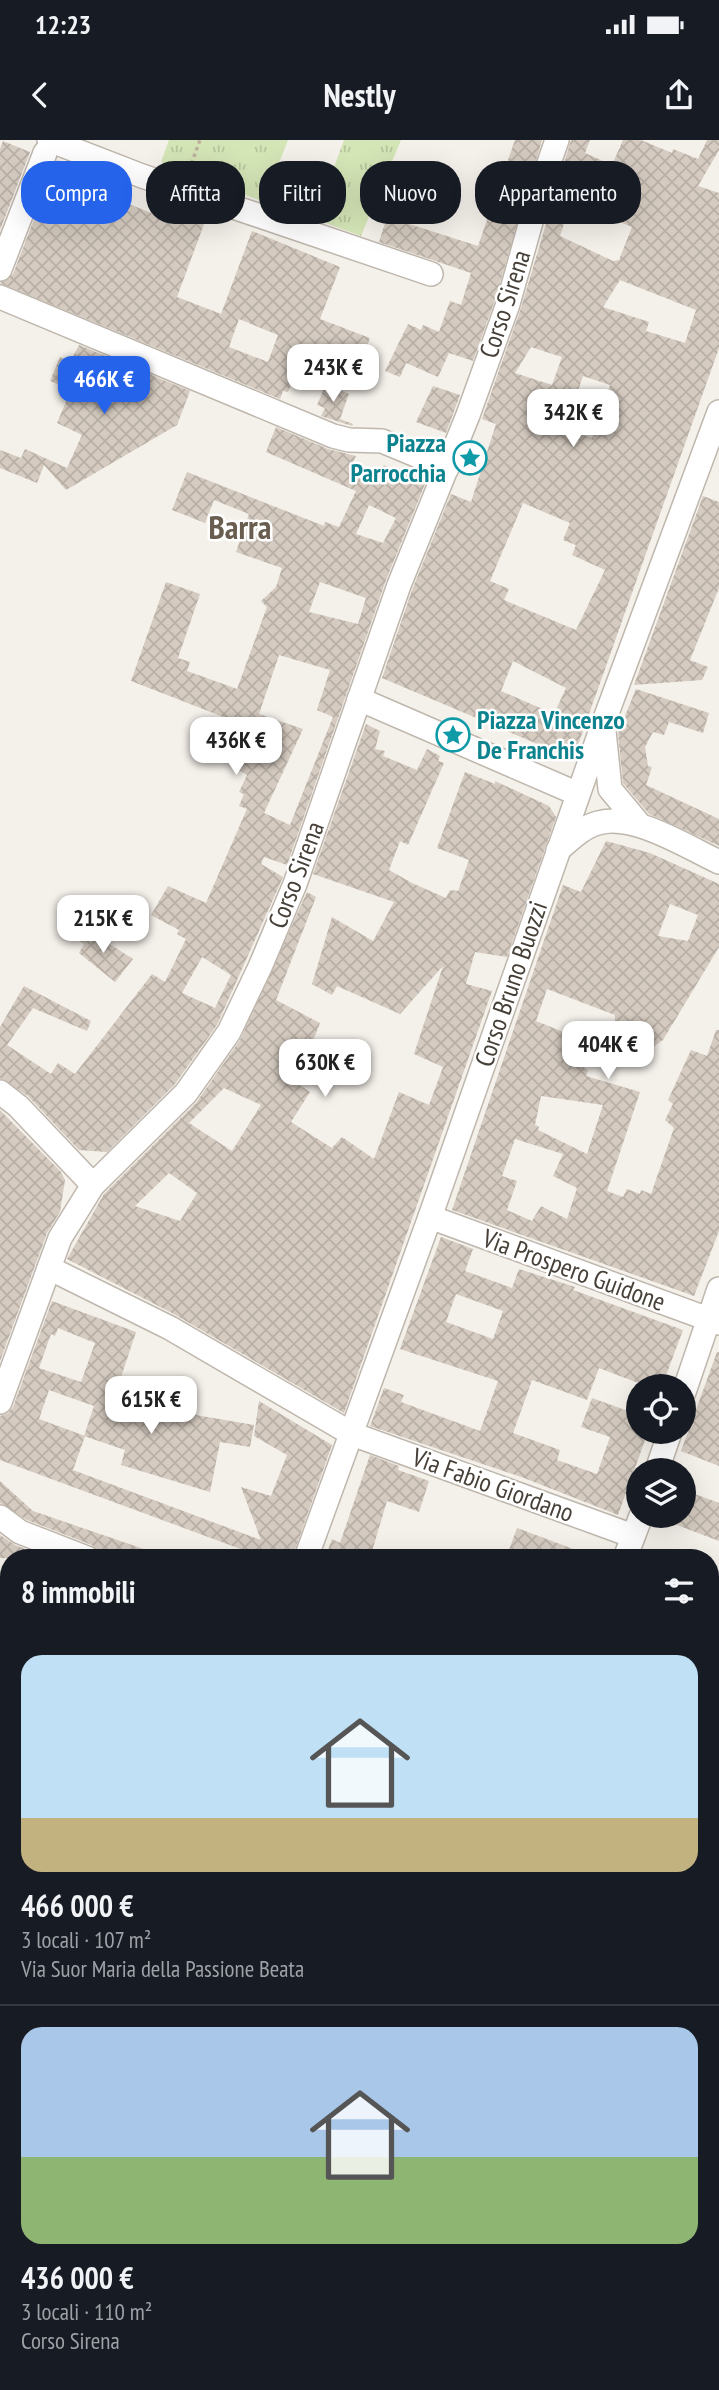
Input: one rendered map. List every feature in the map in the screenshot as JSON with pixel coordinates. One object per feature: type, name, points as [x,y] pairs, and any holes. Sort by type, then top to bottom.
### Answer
[{"type":"street","name":"Corso Sirena","points":[[0,1402],[60,1238],[93,1185],[186,1093],[229,1032],[295,884],[399,584],[447,468],[508,304],[541,186],[557,140]]},
{"type":"street","points":[[0,269],[47,147],[142,176],[431,274]]},
{"type":"street","points":[[0,297],[333,436],[349,440],[382,441],[447,468]]},
{"type":"street","name":"Corso Bruno Buozzi","points":[[309,1549],[430,1217],[603,724],[710,470],[719,412]]},
{"type":"street","points":[[359,699],[578,794]]},
{"type":"street","points":[[603,724],[610,789],[640,825]]},
{"type":"street","points":[[557,851],[579,832],[598,822],[620,820],[640,825],[719,862]]},
{"type":"street","points":[[0,1092],[18,1106],[93,1185]]},
{"type":"street","name":"Via Prospero Guidone","points":[[430,1217],[715,1321]]},
{"type":"street","name":"Via Fabio Giordano","points":[[49,1268],[170,1328],[352,1434],[633,1536]]},
{"type":"street","points":[[692,1374],[715,1321],[719,1289]]},
{"type":"street","points":[[0,1517],[20,1532],[64,1549]]},
{"type":"path","points":[[192,161],[200,140]]},
{"type":"green space","points":[[169,140],[288,140],[280,161],[259,161],[259,200],[245,195],[245,161],[161,161]]},
{"type":"green space","points":[[344,140],[401,140],[392,161],[360,161],[360,224],[366,224],[361,236],[329,224],[346,224],[346,161],[336,161]]},
{"type":"building","points":[[515,140],[542,140],[536,161],[508,161]]},
{"type":"building","points":[[571,140],[590,140],[585,153],[603,161],[565,161]]},
{"type":"building","points":[[623,140],[641,140],[672,153],[673,149],[698,159],[707,140],[719,140],[719,150],[698,186],[719,193],[719,348],[573,759],[382,678],[412,590],[451,494],[471,502],[496,424],[482,419],[521,308],[546,224],[564,224],[560,236],[613,261],[619,260],[632,227],[625,224],[641,224],[641,161],[614,161]],"holes":[[[620,280],[696,310],[685,343],[646,331],[649,322],[603,307]],[[531,347],[562,357],[552,385],[515,373]],[[583,376],[610,385],[592,438],[565,429]],[[523,503],[570,523],[563,540],[576,545],[572,555],[605,570],[576,630],[504,600],[509,589],[490,581]],[[513,661],[566,688],[554,714],[501,691]]]},
{"type":"building","points":[[3,141],[30,152],[27,161],[21,161],[21,175],[0,230],[0,149]]},
{"type":"building","points":[[132,205],[146,211],[146,224],[204,224],[177,297],[221,314],[252,231],[340,267],[320,319],[370,338],[361,363],[310,345],[299,374],[296,372],[288,392],[283,391],[280,399],[0,283],[13,274],[32,224],[132,224]],"holes":[[[239,319],[278,335],[268,362],[229,347]]]},
{"type":"building","points":[[385,224],[409,224],[478,246],[486,224],[517,224],[495,300],[473,361],[449,353],[438,377],[406,363],[400,377],[385,371],[408,324],[421,330],[423,325],[439,332],[450,301],[461,305],[471,273],[379,242]]},
{"type":"building","points":[[79,345],[190,391],[177,425],[66,490],[44,465],[37,483],[0,468],[0,450],[21,458],[25,449],[67,468],[82,435],[57,423],[71,390],[50,381],[60,357],[70,362]]},
{"type":"building","points":[[326,384],[349,394],[340,419],[353,424],[352,426],[321,416],[325,408],[317,405]]},
{"type":"building","points":[[433,386],[460,395],[446,433],[416,422]]},
{"type":"building","points":[[276,427],[328,449],[356,456],[352,464],[378,478],[384,465],[425,484],[386,580],[287,865],[264,857],[261,864],[283,877],[217,1025],[175,1084],[107,1152],[79,1150],[28,1096],[0,1078],[0,1027],[24,986],[91,1021],[87,1031],[33,1008],[7,1045],[51,1074],[58,1063],[75,1074],[152,974],[165,982],[186,939],[177,934],[179,930],[151,915],[168,886],[206,903],[247,809],[239,806],[244,794],[239,792],[247,775],[235,768],[244,744],[220,735],[226,718],[131,681],[166,582],[200,594],[178,658],[190,662],[187,671],[237,689],[267,607],[261,601],[276,587],[282,568],[236,552],[249,514],[214,500],[205,523],[172,510],[187,472],[324,526],[325,522],[339,527],[356,491],[266,452]],"holes":[[[369,505],[396,518],[383,543],[356,534]],[[320,582],[366,598],[358,624],[309,612]],[[279,655],[330,670],[317,710],[333,717],[290,825],[264,813],[303,729],[259,714]],[[202,957],[231,975],[215,1008],[182,993]]]},
{"type":"building","points":[[703,496],[719,502],[719,588],[690,660],[708,667],[702,680],[634,685]]},
{"type":"building","points":[[636,689],[709,713],[703,733],[669,722],[664,735],[653,732],[645,747],[648,766],[652,767],[646,785],[719,819],[719,846],[649,814],[623,783],[618,733]]},
{"type":"building","points":[[366,724],[380,731],[375,749],[385,751],[383,756],[417,770],[427,749],[440,756],[438,761],[444,763],[408,845],[400,841],[389,870],[412,883],[446,898],[450,890],[458,891],[469,860],[437,848],[465,772],[495,784],[495,781],[549,806],[556,817],[507,957],[475,952],[466,984],[492,991],[344,1413],[172,1313],[67,1259],[104,1194],[196,1103],[240,1040],[307,892],[316,897],[276,1000],[320,1023],[312,1043],[347,1060],[340,1073],[309,1058],[295,1082],[310,1092],[291,1122],[332,1148],[342,1137],[374,1159],[399,1092],[429,1105],[443,1067],[414,1054],[443,966],[400,1014],[337,986],[332,995],[312,984],[332,917],[373,941],[394,902],[313,874]],"holes":[[[224,1088],[261,1105],[232,1151],[189,1123]],[[169,1173],[197,1193],[180,1221],[135,1206]]]},
{"type":"building","points":[[606,841],[650,853],[719,884],[719,947],[663,1040],[646,1048],[620,1034],[615,1026],[615,1015],[547,989],[536,1021],[581,1039],[573,1061],[588,1070],[586,1076],[640,1092],[607,1191],[623,1197],[627,1189],[640,1194],[641,1190],[651,1194],[674,1128],[665,1120],[673,1104],[668,1100],[691,1050],[707,1056],[716,1030],[719,1030],[719,1231],[694,1296],[452,1210],[563,885],[581,892]],"holes":[[[670,904],[698,915],[688,941],[658,936]],[[541,1096],[603,1105],[587,1154],[538,1130],[539,1127],[535,1125]],[[515,1139],[563,1154],[553,1176],[577,1188],[567,1219],[541,1206],[532,1221],[507,1210],[517,1181],[502,1176]]]},
{"type":"building","points":[[83,927],[133,959],[115,982],[79,953],[84,944],[76,938]]},
{"type":"building","points":[[0,1110],[61,1172],[65,1180],[60,1212],[47,1233],[0,1361]]},
{"type":"building","points":[[441,1237],[473,1249],[465,1271],[512,1288],[519,1269],[575,1287],[573,1290],[683,1330],[666,1374],[626,1374],[626,1378],[599,1368],[587,1400],[532,1380],[513,1433],[560,1450],[557,1460],[597,1474],[610,1437],[581,1427],[592,1398],[626,1410],[626,1444],[644,1444],[639,1458],[626,1458],[626,1493],[618,1515],[524,1478],[370,1426],[384,1388],[404,1395],[401,1402],[480,1431],[498,1381],[400,1349]],"holes":[[[456,1294],[503,1311],[493,1339],[446,1322]]]},
{"type":"building","points":[[52,1301],[136,1332],[117,1389],[196,1415],[254,1425],[250,1447],[220,1442],[210,1492],[121,1465],[125,1450],[85,1436],[73,1470],[261,1540],[241,1487],[271,1496],[287,1455],[254,1436],[259,1401],[332,1445],[295,1549],[241,1549],[0,1460],[0,1416],[13,1407]],"holes":[[[58,1328],[95,1343],[81,1382],[39,1368],[51,1334],[55,1336]],[[49,1390],[94,1406],[84,1436],[39,1419]]]},
{"type":"building","points":[[719,1352],[719,1466],[681,1451],[684,1444],[696,1444],[696,1410]]},
{"type":"building","points":[[370,1455],[399,1466],[398,1470],[429,1481],[419,1512],[387,1501],[373,1549],[328,1549],[332,1539],[340,1543]]},
{"type":"building","points":[[0,1481],[33,1511],[144,1549],[95,1549],[92,1545],[27,1520],[0,1503]]},
{"type":"building","points":[[696,1494],[719,1503],[719,1541],[685,1528],[696,1528]]},
{"type":"building","points":[[517,1528],[573,1549],[509,1549]]},
{"type":"building","points":[[0,1535],[25,1549],[0,1549]]},
{"type":"place","name":"Piazza Parrocchia","points":[[470,458]]},
{"type":"place","name":"Piazza Vincenzo De Franchis","points":[[453,735]]},
{"type":"district","name":"Barra","points":[[240,527]]}]
